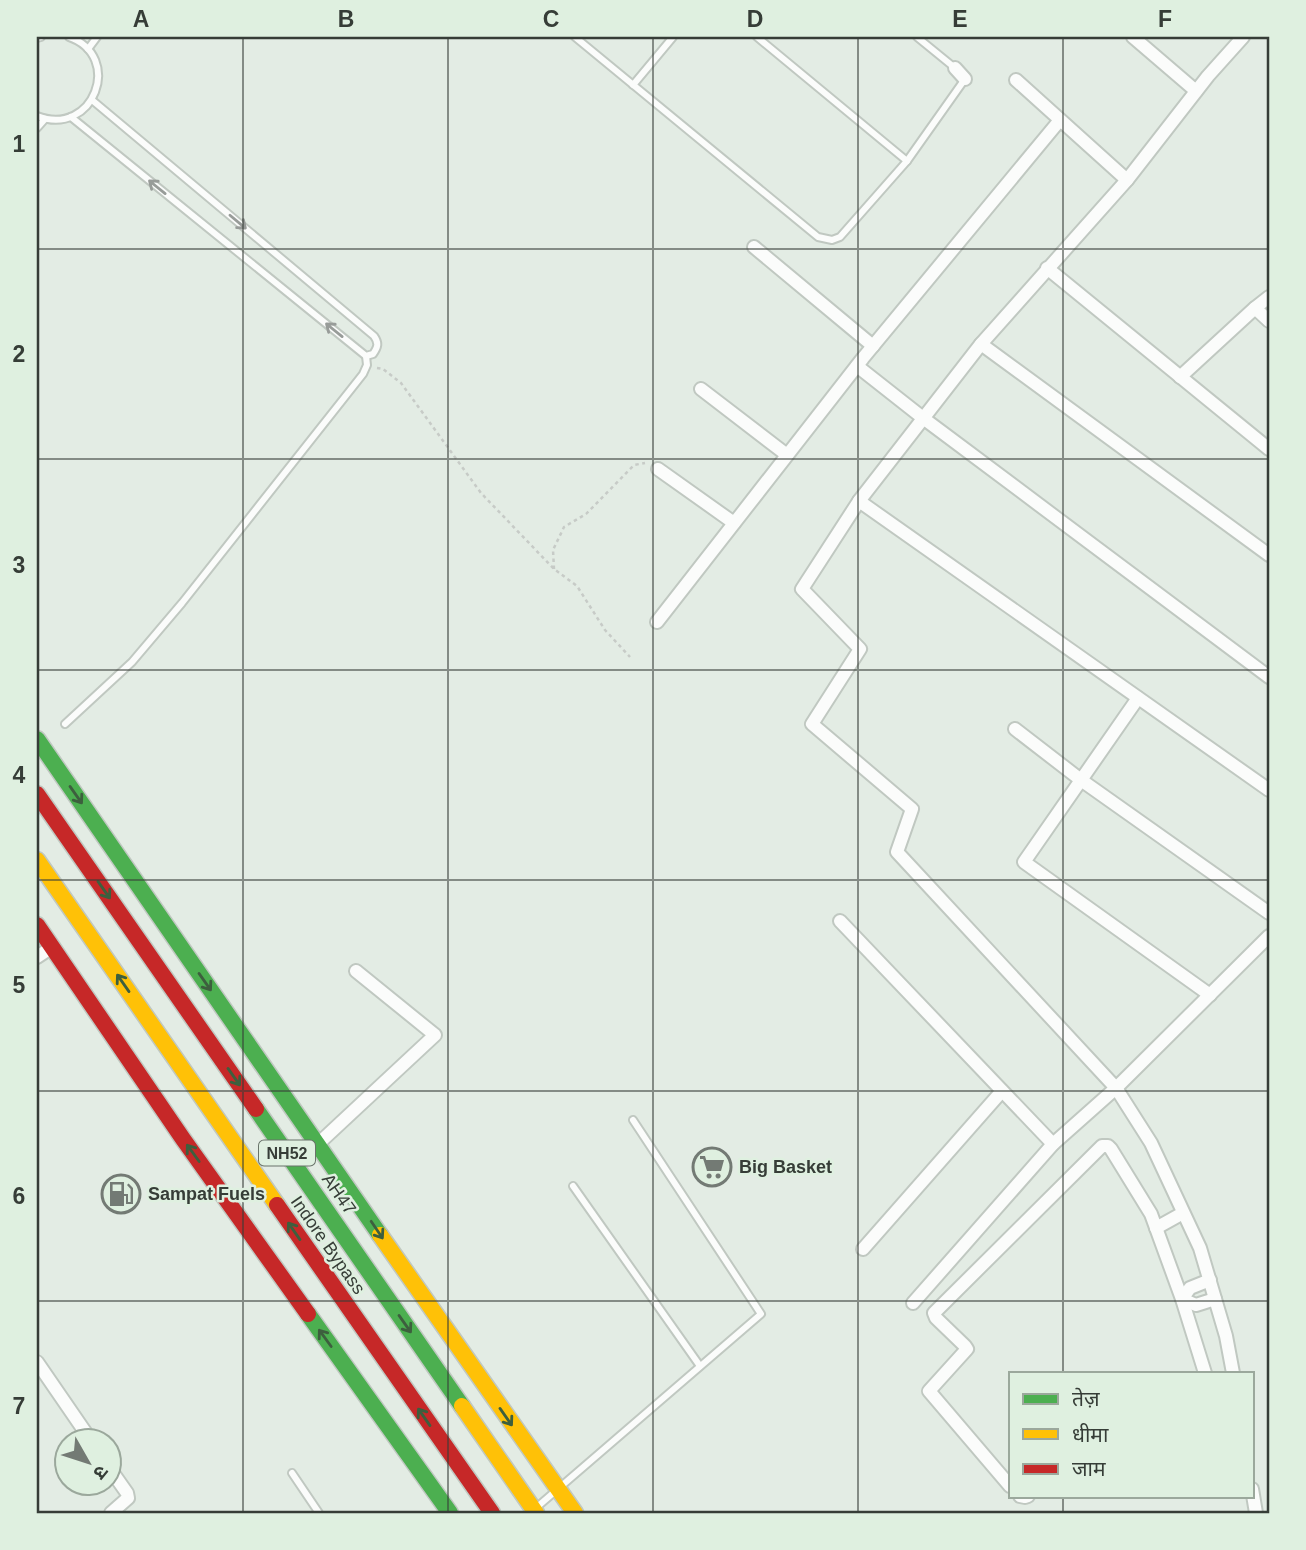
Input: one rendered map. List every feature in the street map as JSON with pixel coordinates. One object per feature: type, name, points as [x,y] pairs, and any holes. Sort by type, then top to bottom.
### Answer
[{"type":"main road","points":[[37,739],[445,1330],[575,1513]]},
{"type":"main road","name":"AH47","points":[[37,794],[535,1512]]},
{"type":"main road","name":"Indore Bypass","points":[[37,860],[492,1513]]},
{"type":"main road","points":[[37,925],[183,1139],[450,1513]]},
{"type":"street","points":[[1133,37],[1196,91]]},
{"type":"street","points":[[1233,1372],[1226,1336],[1200,1248],[1151,1143],[1116,1088],[897,852],[912,809],[812,724],[860,649],[802,589],[859,501],[981,344],[1127,180],[1196,91],[1243,37]]},
{"type":"street","points":[[955,68],[965,79]]},
{"type":"street","points":[[1016,80],[1127,180]]},
{"type":"street","points":[[657,622],[873,346],[1059,120]]},
{"type":"street","points":[[754,247],[873,346]]},
{"type":"street","points":[[1047,268],[1269,449]]},
{"type":"street","points":[[1180,377],[1269,297]]},
{"type":"street","points":[[1255,308],[1269,321]]},
{"type":"street","points":[[981,344],[1269,555]]},
{"type":"street","points":[[857,366],[1269,677]]},
{"type":"street","points":[[701,389],[787,455]]},
{"type":"street","points":[[658,469],[734,523]]},
{"type":"street","points":[[859,501],[1269,790]]},
{"type":"street","points":[[1138,698],[1024,862],[1210,995]]},
{"type":"street","points":[[1015,729],[1080,780],[1269,913]]},
{"type":"street","points":[[840,921],[1053,1144]]},
{"type":"street","points":[[913,1303],[1053,1144],[1116,1088],[1269,936]]},
{"type":"street","points":[[37,957],[52,947]]},
{"type":"street","points":[[318,1144],[435,1035],[356,971]]},
{"type":"street","points":[[863,1249],[1002,1091]]},
{"type":"street","points":[[1009,1485],[929,1391],[967,1349],[936,1318],[935,1311],[1102,1146],[1111,1149],[1148,1207],[1182,1299],[1205,1372]]},
{"type":"street","points":[[1156,1228],[1183,1213]]},
{"type":"street","points":[[1182,1299],[1190,1288],[1210,1280]]},
{"type":"street","points":[[1182,1299],[1195,1305],[1215,1299]]},
{"type":"street","points":[[37,1362],[83,1428]]},
{"type":"street","points":[[111,1513],[128,1498],[122,1486]]},
{"type":"lane","points":[[37,116],[63,120],[86,107],[92,100],[98,82],[93,56],[78,38],[69,37]]},
{"type":"lane","points":[[88,48],[97,37]]},
{"type":"lane","points":[[575,37],[818,237],[832,240],[840,237],[907,161],[965,79]]},
{"type":"lane","points":[[633,85],[673,37]]},
{"type":"lane","points":[[757,37],[907,161]]},
{"type":"lane","points":[[917,37],[955,68]]},
{"type":"lane","points":[[92,100],[374,337],[378,342],[377,348],[373,354],[366,356]]},
{"type":"lane","points":[[65,724],[132,662],[182,603],[363,374],[367,365],[366,356],[71,117]]},
{"type":"lane","points":[[37,128],[45,119]]},
{"type":"lane","points":[[535,1512],[558,1489],[761,1314],[633,1121]]},
{"type":"lane","points":[[573,1186],[700,1366]]},
{"type":"lane","points":[[292,1473],[319,1513]]},
{"type":"path","points":[[367,365],[383,369],[401,383],[481,493],[554,569],[577,586],[605,630],[630,657]]},
{"type":"path","points":[[554,569],[553,550],[564,527],[586,514],[634,465],[646,463],[658,469]]},
{"type":"traffic: fast","points":[[37,739],[380,1235]]},
{"type":"traffic: fast","points":[[256,1109],[462,1406]]},
{"type":"traffic: fast","points":[[308,1314],[450,1513]]},
{"type":"traffic: slow","points":[[37,860],[277,1205]]},
{"type":"traffic: slow","points":[[380,1235],[575,1513]]},
{"type":"traffic: slow","points":[[462,1406],[536,1513]]},
{"type":"traffic: jam","points":[[37,794],[256,1109]]},
{"type":"traffic: jam","points":[[37,925],[183,1139],[308,1314]]},
{"type":"traffic: jam","points":[[277,1205],[492,1513]]},
{"type":"place","name":"Big Basket","points":[[712,1167]]},
{"type":"place","name":"Sampat Fuels","points":[[121,1194]]}]
